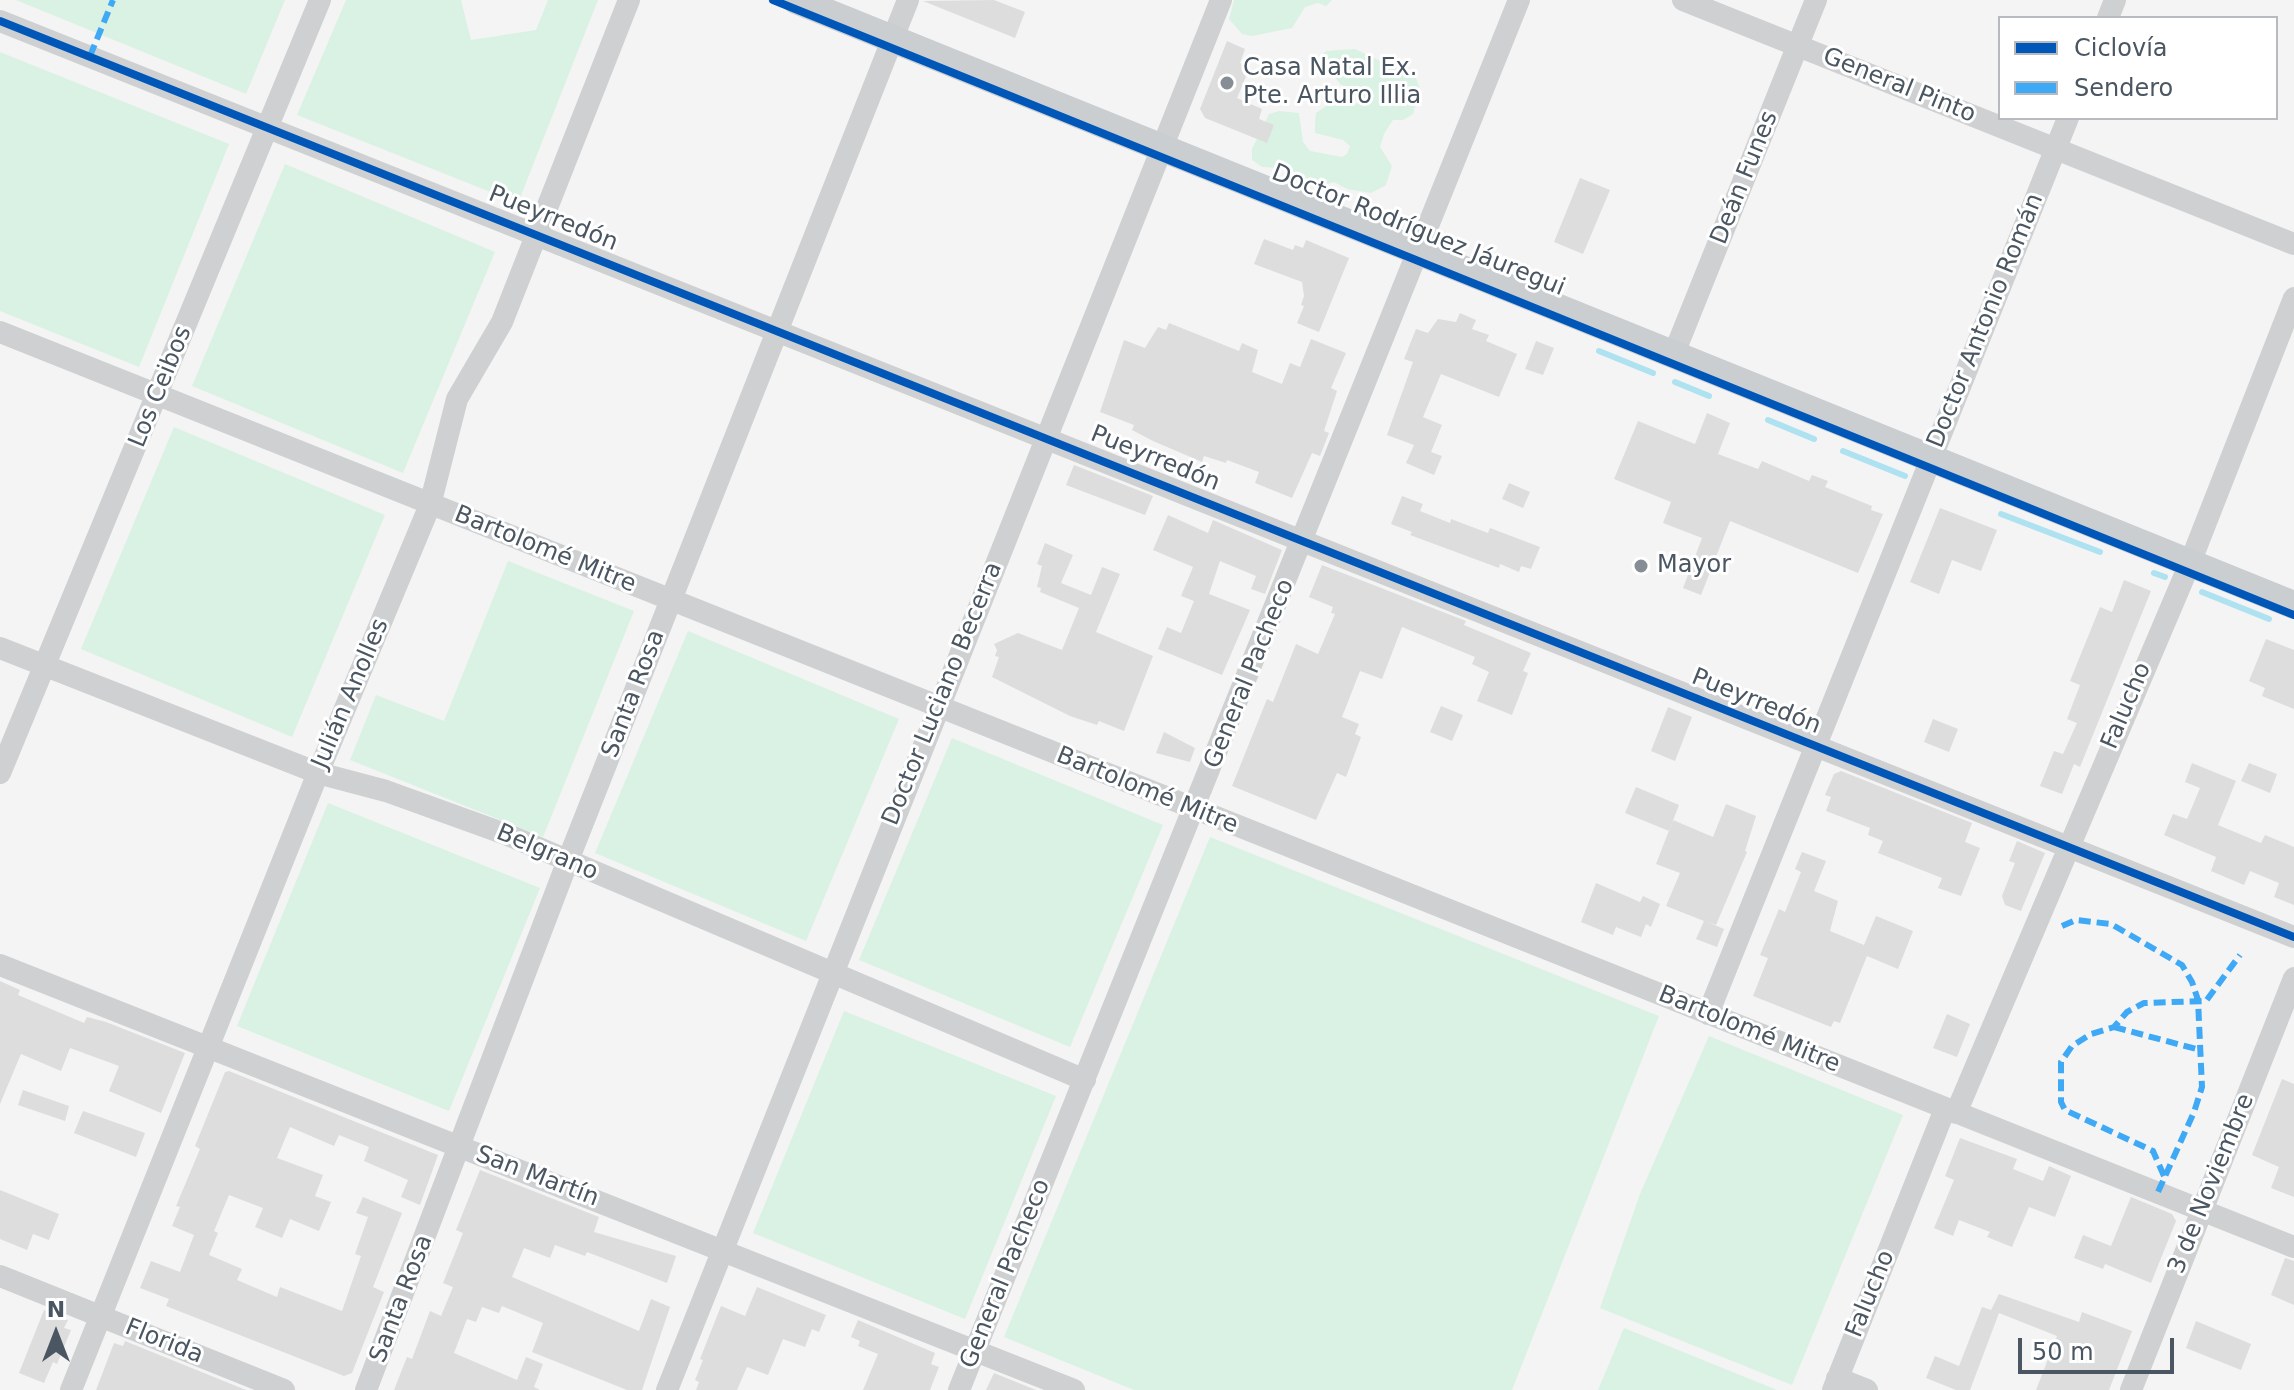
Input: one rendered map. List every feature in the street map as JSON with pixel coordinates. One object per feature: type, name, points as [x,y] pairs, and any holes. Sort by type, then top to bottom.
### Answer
[{"type":"main road","name":"Doctor Rodríguez Jáuregui","points":[[796,0],[2294,605]]},
{"type":"street","name":"Los Ceibos","points":[[0,773],[159,396],[320,0]]},
{"type":"street","name":"Julián Anolles","points":[[71,1390],[318,773],[430,505],[457,399],[502,322],[629,0]]},
{"type":"street","name":"Santa Rosa","points":[[366,1390],[567,863],[908,0]]},
{"type":"street","name":"Doctor Luciano Becerra","points":[[667,1390],[1221,0]]},
{"type":"street","name":"General Pacheco","points":[[959,1390],[1519,0]]},
{"type":"street","name":"General Pinto","points":[[1683,0],[2294,244]]},
{"type":"street","name":"Deán Funes","points":[[1673,356],[1816,0]]},
{"type":"street","name":"Pueyrredón","points":[[0,21],[2294,937]]},
{"type":"street","name":"Doctor Antonio Román","points":[[1708,1014],[2067,120]]},
{"type":"street","name":"Falucho","points":[[1835,1384],[1950,1111],[2190,563],[2294,298]]},
{"type":"street","name":"Bartolomé Mitre","points":[[0,332],[2294,1247]]},
{"type":"street","name":"Belgrano","points":[[0,648],[318,773],[386,791],[508,835],[567,863],[1085,1080]]},
{"type":"street","name":"San Martín","points":[[0,965],[1074,1390]]},
{"type":"street","name":"3 de Noviembre","points":[[2131,1390],[2294,978]]},
{"type":"street","name":"Florida","points":[[0,1276],[284,1390]]},
{"type":"street","points":[[1835,1384],[1867,1390]]},
{"type":"green space","points":[[16,0],[285,0],[246,94]]},
{"type":"green space","points":[[346,0],[461,0],[471,40],[536,30],[548,0],[598,0],[518,203],[297,115]]},
{"type":"green space","points":[[1234,0],[1332,0],[1326,6],[1318,3],[1305,7],[1292,28],[1252,36],[1242,34],[1229,19]]},
{"type":"green space","points":[[1355,49],[1416,78],[1420,89],[1413,114],[1403,120],[1393,120],[1384,134],[1380,147],[1392,166],[1386,185],[1371,193],[1347,189],[1334,182],[1320,186],[1301,181],[1283,160],[1277,168],[1262,167],[1252,160],[1252,149],[1269,114],[1279,111],[1299,113],[1303,142],[1310,151],[1342,157],[1347,154],[1350,146],[1343,140],[1315,133],[1316,113],[1329,104],[1345,106],[1363,102],[1358,94],[1340,84],[1320,57],[1326,51]]},
{"type":"green space","points":[[0,52],[229,144],[139,367],[0,311]]},
{"type":"green space","points":[[285,164],[495,252],[403,473],[192,386]]},
{"type":"green space","points":[[174,427],[385,515],[292,737],[81,649]]},
{"type":"green space","points":[[508,561],[634,611],[543,837],[350,760],[376,695],[444,721]]},
{"type":"green space","points":[[688,631],[899,719],[806,941],[595,853]]},
{"type":"green space","points":[[952,738],[1163,825],[1070,1047],[859,960]]},
{"type":"green space","points":[[328,803],[540,888],[449,1111],[237,1026]]},
{"type":"green space","points":[[1210,837],[1659,1016],[1512,1390],[1134,1390],[1004,1337]]},
{"type":"green space","points":[[844,1011],[1056,1096],[965,1319],[753,1233]]},
{"type":"green space","points":[[1709,1036],[1903,1115],[1792,1385],[1600,1308],[1640,1194]]},
{"type":"green space","points":[[1624,1328],[1777,1390],[1598,1390]]},
{"type":"building","points":[[994,0],[1025,12],[1015,38],[923,1]]},
{"type":"building","name":"Casa Natal Ex. Pte. Arturo Illia","points":[[1227,41],[1245,49],[1240,63],[1250,67],[1237,98],[1262,109],[1259,119],[1274,125],[1267,143],[1205,118],[1200,109]]},
{"type":"building","points":[[1580,178],[1610,190],[1583,254],[1554,242]]},
{"type":"building","points":[[1264,239],[1293,250],[1295,245],[1303,248],[1306,240],[1349,258],[1319,332],[1297,323],[1304,306],[1301,305],[1304,296],[1302,282],[1254,264]]},
{"type":"building","points":[[1460,313],[1476,320],[1472,329],[1489,335],[1486,341],[1517,354],[1499,397],[1441,374],[1423,417],[1442,425],[1431,452],[1442,456],[1434,475],[1406,463],[1414,445],[1387,435],[1413,362],[1404,359],[1416,329],[1428,333],[1438,319],[1456,322]]},
{"type":"building","points":[[1169,323],[1239,351],[1242,343],[1258,350],[1252,372],[1282,384],[1290,363],[1300,367],[1311,339],[1346,353],[1331,388],[1337,391],[1324,431],[1329,433],[1320,456],[1312,453],[1292,498],[1255,483],[1259,472],[1227,460],[1226,463],[1204,456],[1202,462],[1132,430],[1134,425],[1100,412],[1124,340],[1145,348],[1158,327],[1166,330]]},
{"type":"building","points":[[1536,341],[1554,348],[1543,375],[1525,369]]},
{"type":"building","points":[[1707,413],[1730,423],[1718,454],[1758,469],[1762,461],[1809,481],[1812,475],[1828,481],[1825,487],[1872,506],[1871,510],[1883,514],[1858,573],[1730,521],[1701,595],[1683,588],[1702,538],[1663,523],[1671,502],[1614,479],[1638,421],[1695,444]]},
{"type":"building","points":[[1074,465],[1153,496],[1145,515],[1066,485]]},
{"type":"building","points":[[1509,483],[1530,492],[1523,508],[1502,499]]},
{"type":"building","points":[[1402,496],[1423,504],[1420,511],[1450,523],[1451,519],[1488,533],[1490,528],[1540,547],[1531,569],[1521,566],[1519,572],[1500,564],[1499,568],[1410,535],[1412,532],[1391,524]]},
{"type":"building","points":[[1940,508],[1997,530],[1981,571],[1952,560],[1939,594],[1910,582]]},
{"type":"building","points":[[1168,515],[1208,533],[1213,520],[1282,550],[1265,594],[1251,589],[1256,576],[1220,561],[1209,594],[1250,610],[1222,675],[1158,649],[1167,627],[1181,633],[1194,601],[1181,596],[1193,567],[1153,550]]},
{"type":"building","points":[[1045,543],[1073,555],[1061,583],[1091,595],[1102,567],[1120,574],[1096,632],[1153,656],[1124,731],[1099,721],[1097,725],[1070,716],[992,677],[999,657],[995,656],[997,650],[994,644],[1018,633],[1062,650],[1079,608],[1040,592],[1041,588],[1037,587],[1042,566],[1037,564]]},
{"type":"building","points":[[1322,565],[1466,621],[1464,625],[1531,653],[1523,671],[1528,673],[1512,715],[1477,701],[1489,672],[1472,664],[1475,657],[1402,627],[1382,679],[1360,671],[1342,717],[1359,724],[1355,734],[1361,737],[1346,777],[1337,773],[1316,820],[1232,786],[1267,699],[1273,702],[1296,644],[1318,654],[1335,614],[1331,613],[1333,607],[1309,597]]},
{"type":"building","points":[[2124,580],[2151,591],[2080,767],[2074,764],[2062,794],[2040,786],[2054,751],[2063,754],[2077,723],[2067,719],[2080,685],[2070,681],[2100,607],[2112,612]]},
{"type":"building","points":[[2266,639],[2294,650],[2294,709],[2262,696],[2265,688],[2249,681]]},
{"type":"building","points":[[1441,706],[1463,715],[1452,741],[1430,732]]},
{"type":"building","points":[[1668,707],[1692,717],[1675,761],[1651,751]]},
{"type":"building","points":[[1933,719],[1958,729],[1949,752],[1924,742]]},
{"type":"building","points":[[1164,732],[1195,748],[1190,762],[1156,753]]},
{"type":"building","points":[[2192,763],[2236,781],[2218,825],[2261,843],[2265,835],[2294,847],[2294,905],[2274,897],[2279,883],[2250,871],[2244,885],[2211,871],[2216,857],[2164,835],[2173,814],[2187,819],[2200,788],[2185,782]]},
{"type":"building","points":[[2249,763],[2277,774],[2270,793],[2241,781]]},
{"type":"building","points":[[1841,771],[1972,823],[1965,842],[1980,848],[1961,896],[1938,888],[1942,878],[1878,853],[1883,841],[1868,835],[1870,828],[1826,811],[1831,797],[1825,795],[1834,774]]},
{"type":"building","points":[[1636,787],[1679,805],[1669,831],[1625,813]]},
{"type":"building","points":[[1726,804],[1756,816],[1747,852],[1716,925],[1705,921],[1724,929],[1717,947],[1696,939],[1704,921],[1666,906],[1680,873],[1656,864],[1673,820],[1713,837]]},
{"type":"building","points":[[2017,841],[2045,853],[2021,911],[2005,905],[2002,896],[2015,863],[2009,861]]},
{"type":"building","points":[[1802,852],[1826,861],[1814,891],[1838,901],[1830,931],[1864,945],[1876,916],[1913,931],[1898,969],[1867,956],[1840,1023],[1834,1021],[1831,1027],[1753,996],[1768,958],[1760,955],[1779,909],[1785,912],[1801,872],[1795,869]]},
{"type":"building","points":[[1596,883],[1640,902],[1643,896],[1660,904],[1651,927],[1646,924],[1641,937],[1616,927],[1613,935],[1581,922]]},
{"type":"building","points":[[0,981],[20,990],[18,995],[84,1023],[87,1017],[106,1022],[185,1053],[161,1113],[109,1091],[119,1066],[70,1048],[61,1071],[21,1054],[0,1104]]},
{"type":"building","points":[[1947,1014],[1970,1024],[1957,1057],[1933,1048]]},
{"type":"building","points":[[225,1072],[438,1155],[420,1205],[401,1197],[408,1180],[364,1161],[369,1147],[339,1135],[334,1146],[290,1127],[277,1158],[323,1175],[315,1196],[331,1202],[319,1231],[290,1219],[282,1238],[255,1227],[263,1208],[229,1195],[214,1231],[218,1233],[209,1255],[242,1269],[237,1280],[277,1297],[280,1287],[342,1311],[361,1256],[355,1254],[368,1217],[356,1213],[363,1197],[402,1213],[373,1287],[384,1292],[352,1373],[344,1376],[166,1306],[169,1299],[140,1288],[151,1261],[180,1272],[194,1235],[172,1226],[180,1207],[176,1206],[200,1149],[195,1146]]},
{"type":"building","points":[[2282,1079],[2294,1084],[2294,1197],[2271,1188],[2279,1167],[2252,1155]]},
{"type":"building","points":[[23,1090],[69,1106],[65,1121],[18,1105]]},
{"type":"building","points":[[83,1111],[145,1133],[136,1157],[74,1133]]},
{"type":"building","points":[[1960,1138],[2017,1159],[2013,1169],[2043,1181],[2049,1166],[2071,1176],[2055,1217],[2029,1207],[2012,1247],[1987,1237],[1990,1232],[1959,1220],[1953,1236],[1934,1228],[1954,1180],[1945,1176]]},
{"type":"building","points":[[480,1170],[599,1217],[594,1232],[676,1256],[667,1283],[587,1252],[585,1256],[555,1245],[550,1258],[524,1248],[512,1277],[639,1331],[651,1299],[670,1307],[642,1390],[627,1390],[532,1352],[543,1323],[502,1306],[499,1313],[482,1307],[476,1322],[467,1319],[454,1353],[517,1380],[526,1357],[543,1364],[534,1387],[540,1390],[394,1390],[407,1357],[412,1359],[430,1311],[441,1316],[453,1287],[443,1283],[463,1233],[456,1230]]},
{"type":"building","points":[[0,1190],[59,1214],[49,1240],[33,1234],[27,1250],[0,1239]]},
{"type":"building","points":[[2131,1197],[2172,1214],[2176,1221],[2151,1283],[2105,1264],[2103,1269],[2074,1258],[2083,1235],[2111,1246]]},
{"type":"building","points":[[2285,1258],[2294,1261],[2294,1305],[2271,1295]]},
{"type":"building","points":[[757,1287],[826,1315],[819,1332],[812,1329],[805,1347],[783,1339],[768,1375],[747,1367],[737,1390],[696,1390],[699,1382],[695,1380],[703,1360],[700,1359],[721,1306],[745,1316]]},
{"type":"building","points":[[1999,1294],[2079,1322],[2082,1312],[2132,1331],[2109,1390],[2036,1390],[2057,1336],[1999,1313],[1970,1390],[1956,1390],[1926,1378],[1935,1356],[1959,1366],[1982,1307],[1991,1310]]},
{"type":"building","points":[[44,1310],[68,1320],[64,1328],[71,1330],[57,1364],[53,1362],[44,1383],[19,1373]]},
{"type":"building","points":[[858,1320],[935,1353],[931,1364],[939,1367],[930,1390],[863,1390],[878,1354],[858,1346],[860,1341],[851,1337]]},
{"type":"building","points":[[2196,1321],[2251,1344],[2241,1370],[2186,1348]]},
{"type":"building","points":[[125,1341],[246,1390],[96,1390],[114,1343],[123,1346]]},
{"type":"building","points":[[994,1373],[1036,1390],[986,1390]]},
{"type":"waterway","points":[[1599,351],[1653,373]]},
{"type":"waterway","points":[[1675,382],[1709,396]]},
{"type":"waterway","points":[[1768,420],[1814,439]]},
{"type":"waterway","points":[[1843,451],[1905,476]]},
{"type":"waterway","points":[[2001,514],[2100,552]]},
{"type":"waterway","points":[[2154,573],[2165,577]]},
{"type":"waterway","points":[[2202,592],[2269,619]]},
{"type":"marked path","points":[[90,56],[113,0]]},
{"type":"marked path","points":[[2062,926],[2076,920],[2111,924],[2182,965],[2192,982],[2198,1000],[2202,1087],[2158,1192]]},
{"type":"marked path","points":[[2164,1176],[2153,1151],[2065,1110],[2061,1102],[2061,1062],[2072,1046],[2091,1034],[2114,1027],[2127,1012],[2144,1003],[2206,1001],[2240,955]]},
{"type":"marked path","points":[[2114,1027],[2200,1050]]},
{"type":"cycle path","points":[[773,0],[2294,615]]},
{"type":"cycle path","points":[[0,21],[2294,937]]},
{"type":"place","name":"Casa Natal Ex. Pte. Arturo Illia","points":[[1227,83]]},
{"type":"place","name":"Mayor","points":[[1641,566]]}]
